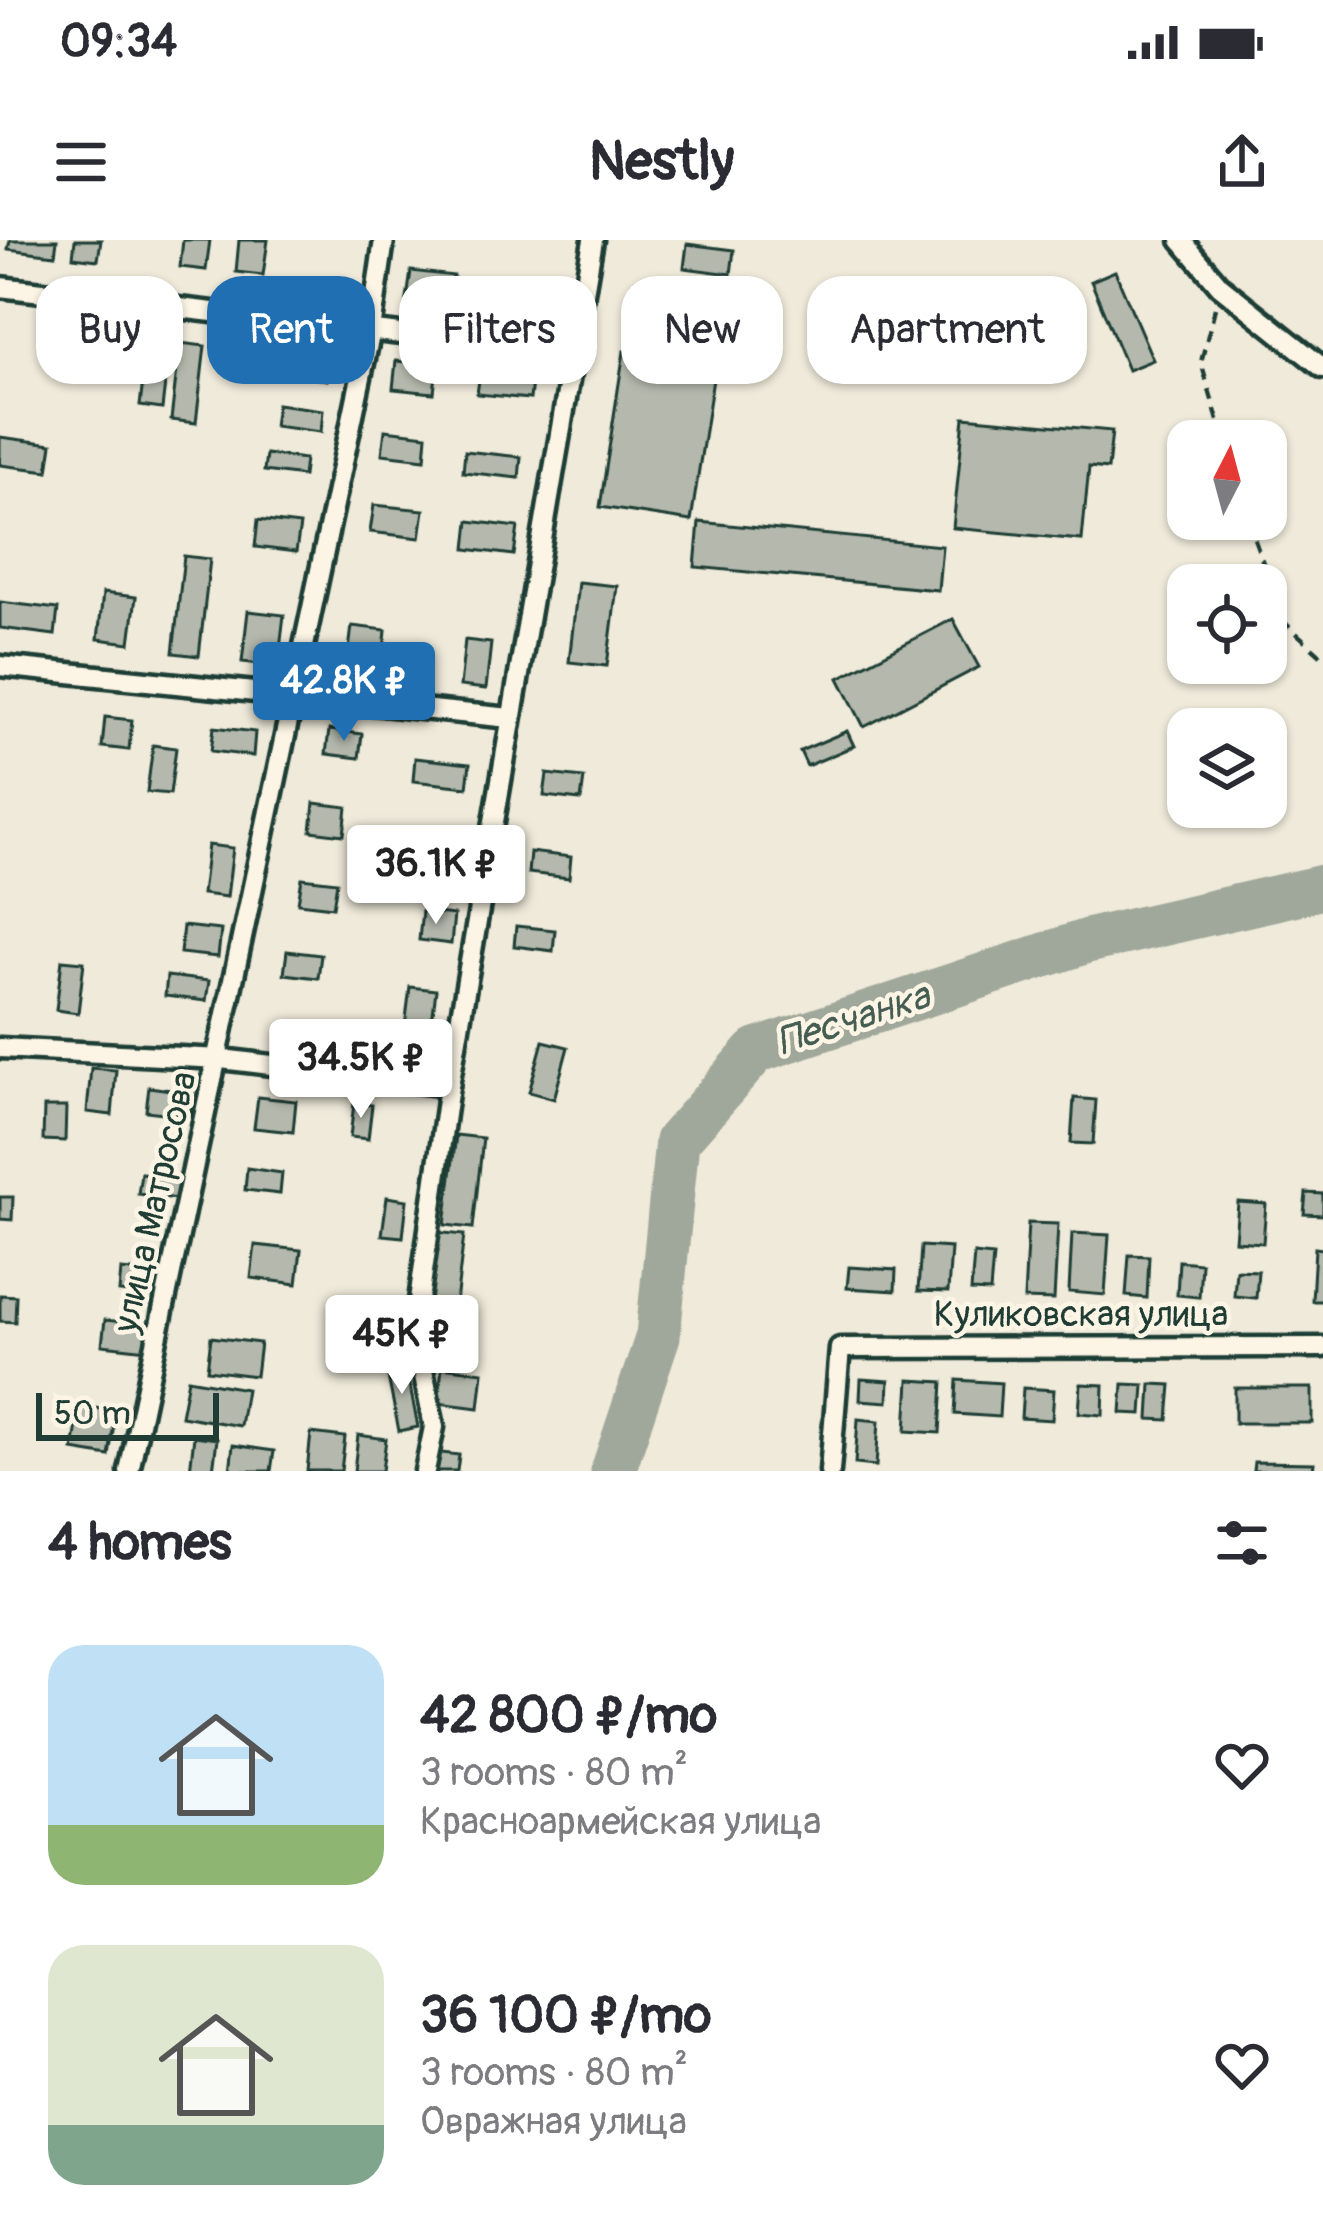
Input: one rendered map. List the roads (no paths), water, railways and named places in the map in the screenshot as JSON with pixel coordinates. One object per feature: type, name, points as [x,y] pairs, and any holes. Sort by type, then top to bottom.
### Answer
[{"type":"street","name":"улица Матросова","points":[[375,302],[384,240]]},
{"type":"street","points":[[586,276],[593,240]]},
{"type":"street","points":[[1180,240],[1220,286],[1323,368]]},
{"type":"street","points":[[0,287],[207,311]]},
{"type":"street","name":"улица Матросова","points":[[129,1471],[221,1059],[359,384]]},
{"type":"street","points":[[425,1471],[434,1426],[415,1329],[449,1086],[566,384]]},
{"type":"street","points":[[0,666],[510,718]]},
{"type":"street","points":[[0,1048],[221,1059],[449,1086]]},
{"type":"street","name":"Куликовская улица","points":[[830,1471],[839,1348],[1323,1347]]},
{"type":"waterway","name":"Песчанка","points":[[613,1471],[658,1336],[677,1141],[756,1051],[1087,941],[1323,887]]}]
